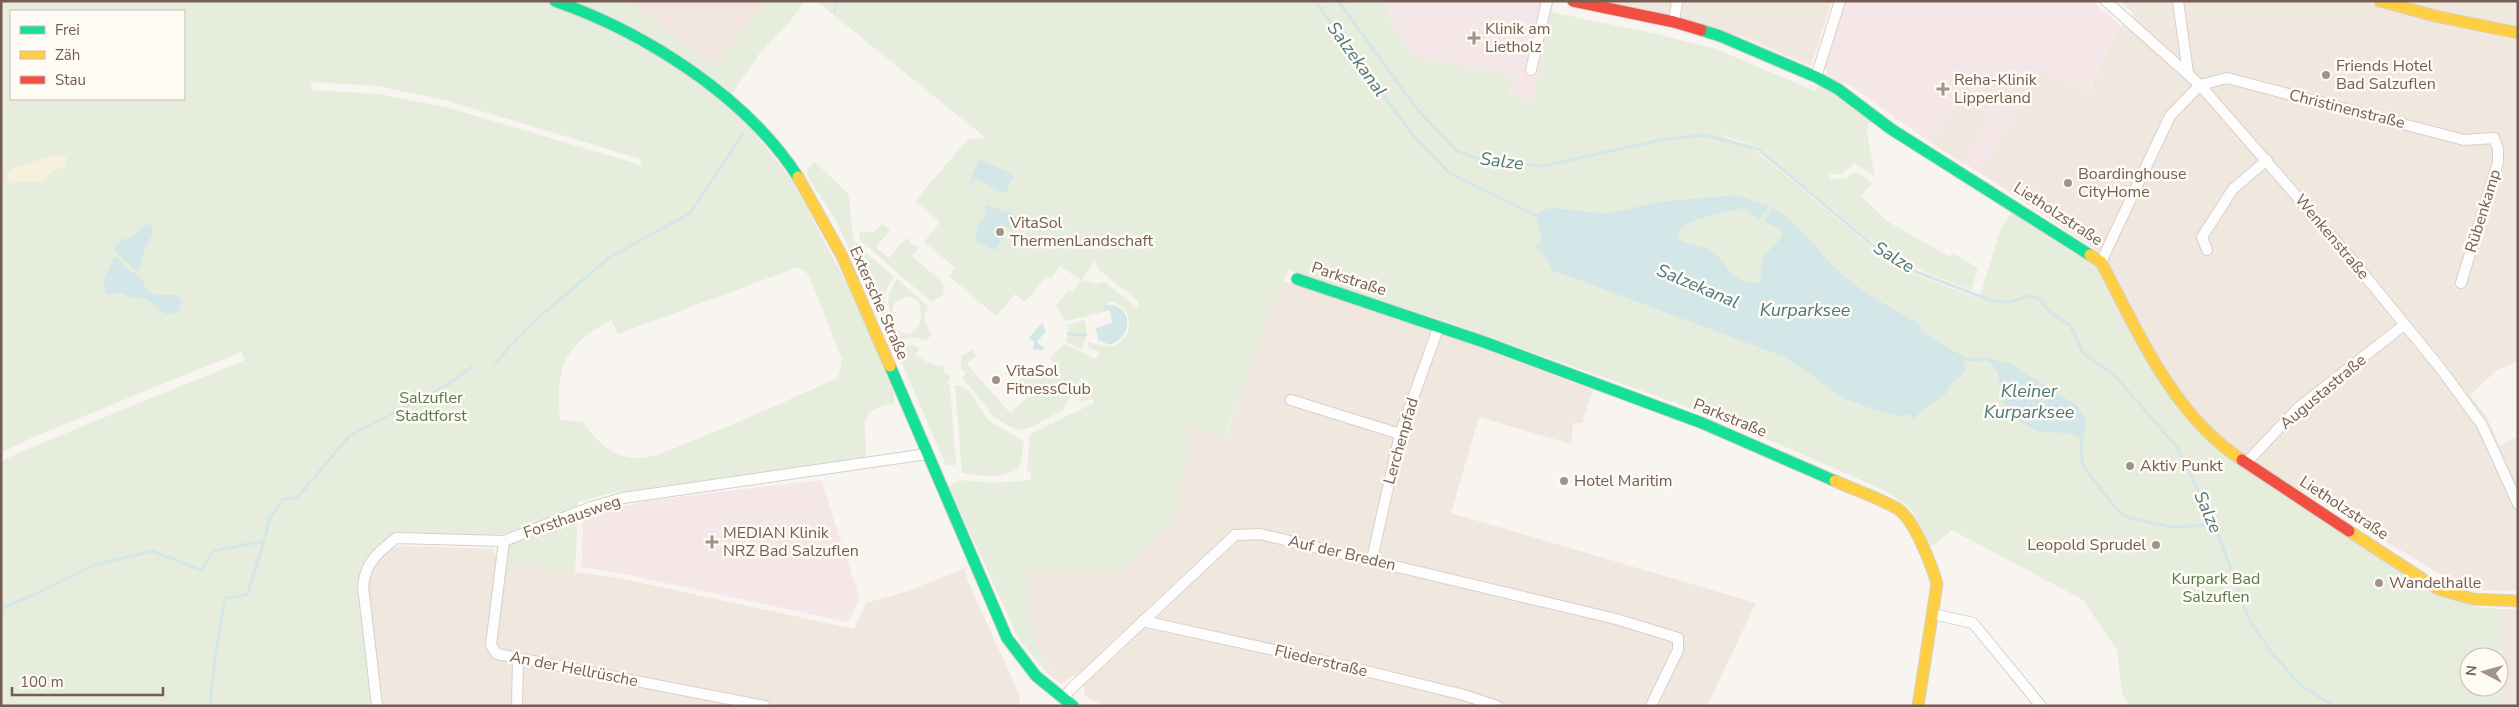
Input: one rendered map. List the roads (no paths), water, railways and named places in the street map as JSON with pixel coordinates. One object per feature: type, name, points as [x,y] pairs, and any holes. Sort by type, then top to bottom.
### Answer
[{"type":"street","name":"Extersche Straße","points":[[555,1],[581,8],[675,60],[738,109],[782,155],[794,171],[826,225],[884,349],[927,454],[1010,644],[1041,681],[1073,706]]},
{"type":"street","points":[[1531,70],[1546,1]]},
{"type":"street","name":"Lietholzstraße","points":[[1573,1],[1674,22],[1720,36],[1816,77],[1838,89],[1891,129],[2102,262],[2169,387],[2178,400],[2218,444],[2438,589],[2473,599],[2518,601]]},
{"type":"street","points":[[1674,22],[1677,1]]},
{"type":"street","points":[[1816,77],[1840,1]]},
{"type":"street","name":"Wenkenstraße","points":[[2106,1],[2200,85],[2267,160],[2441,369],[2482,425],[2518,504]]},
{"type":"street","points":[[2178,1],[2188,73]]},
{"type":"street","points":[[2380,1],[2435,16],[2518,32]]},
{"type":"street","name":"Christinenstraße","points":[[2200,85],[2227,78],[2464,140],[2494,138]]},
{"type":"street","points":[[2102,262],[2170,116],[2200,85]]},
{"type":"street","name":"Rübenkamp","points":[[2461,283],[2498,162],[2498,149],[2494,138]]},
{"type":"street","points":[[2207,250],[2202,237],[2233,189],[2267,160]]},
{"type":"street","name":"Parkstraße","points":[[1297,279],[1439,326],[1702,423],[1894,506],[1912,526],[1934,571],[1937,584],[1918,706]]},
{"type":"street","name":"Augustastraße","points":[[2246,463],[2298,408],[2404,325]]},
{"type":"street","name":"Lerchenpfad","points":[[1372,560],[1400,434],[1439,326]]},
{"type":"street","points":[[1291,400],[1400,434]]},
{"type":"street","name":"Forsthausweg","points":[[377,706],[363,586],[365,570],[370,562],[396,538],[504,541],[591,507],[622,498],[927,454]]},
{"type":"street","name":"Auf der Breden","points":[[1063,699],[1143,620],[1236,534],[1260,534],[1616,619],[1678,638],[1678,650],[1650,706]]},
{"type":"street","name":"An der Hellrüsche","points":[[504,541],[491,646],[497,654],[728,702],[765,706]]},
{"type":"street","points":[[1933,614],[1973,623],[2041,706]]},
{"type":"street","name":"Fliederstraße","points":[[1143,620],[1333,663],[1464,695],[1497,706]]},
{"type":"street","points":[[517,706],[518,658]]},
{"type":"water","points":[[979,159],[1014,175],[1005,194],[976,179],[970,185],[968,184],[973,178],[971,177]]},
{"type":"water","name":"Kurparksee","points":[[1737,195],[1769,206],[1760,219],[1744,208],[1697,220],[1681,228],[1677,234],[1680,240],[1710,250],[1735,277],[1750,283],[1761,283],[1762,259],[1778,241],[1783,231],[1763,221],[1772,208],[1792,222],[1835,268],[1853,283],[1922,326],[1921,331],[1964,357],[1965,371],[1951,385],[1945,395],[1919,413],[1916,419],[1911,417],[1912,414],[1898,416],[1875,410],[1844,398],[1785,357],[1552,270],[1546,257],[1536,247],[1542,240],[1536,216],[1543,210],[1552,208],[1607,214],[1658,202]]},
{"type":"water","points":[[987,204],[1004,212],[1012,212],[1018,220],[1016,226],[1011,229],[1000,225],[1006,229],[1005,233],[1001,233],[1004,234],[1004,237],[995,250],[982,244],[983,242],[981,244],[976,242],[978,239],[975,238],[978,226],[987,213],[984,209]]},
{"type":"water","points":[[146,224],[152,226],[153,234],[144,249],[140,270],[137,271],[115,252],[115,246],[120,241],[133,236]]},
{"type":"water","points":[[114,257],[118,258],[126,268],[141,278],[148,292],[159,295],[178,295],[182,302],[180,310],[169,314],[160,311],[144,298],[132,298],[122,293],[107,294],[104,280]]},
{"type":"water","points":[[1104,305],[1114,305],[1121,309],[1127,320],[1127,328],[1124,335],[1110,345],[1098,340],[1096,328],[1112,323],[1110,310],[1103,312]]},
{"type":"water","points":[[1042,323],[1046,331],[1037,342],[1044,348],[1043,351],[1033,349],[1034,341],[1029,338]]},
{"type":"water","name":"Kleiner Kurparksee","points":[[1988,359],[2009,363],[2076,405],[2080,409],[2085,421],[2083,439],[2066,433],[2040,432],[2005,414],[1998,373]]},
{"type":"waterway","points":[[834,11],[837,1]]},
{"type":"waterway","name":"Salzekanal","points":[[1315,1],[1412,134],[1449,173],[1539,217]]},
{"type":"waterway","name":"Salze","points":[[1338,1],[1417,109],[1457,151],[1481,160],[1543,166],[1661,140],[1705,135],[1758,149],[1870,243],[1909,269],[1992,301],[2010,302],[2029,296],[2039,298],[2049,311],[2070,325],[2083,353],[2114,375],[2177,447],[2215,525],[2249,619],[2272,653],[2300,685],[2334,706]]},
{"type":"waterway","points":[[494,364],[533,322],[610,257],[690,213],[743,134]]},
{"type":"waterway","points":[[1068,334],[1086,335]]},
{"type":"waterway","name":"Salzekanal","points":[[1961,360],[1988,359],[1991,361]]},
{"type":"waterway","points":[[1,608],[27,598],[94,565],[152,551],[201,570],[213,551],[264,541],[270,518],[283,499],[297,498],[349,436],[444,387],[472,367]]},
{"type":"waterway","name":"Salzekanal","points":[[2081,436],[2082,461],[2086,470],[2114,506],[2126,517],[2172,527],[2215,525]]},
{"type":"waterway","points":[[210,706],[216,650],[225,598],[247,595],[264,541]]},
{"type":"place","name":"Klinik am Lietholz","points":[[1474,38]]},
{"type":"place","name":"Friends Hotel Bad Salzuflen","points":[[2326,75]]},
{"type":"place","name":"Reha-Klinik Lipperland","points":[[1943,89]]},
{"type":"place","name":"Boardinghouse CityHome","points":[[2068,183]]},
{"type":"place","name":"VitaSol ThermenLandschaft","points":[[1000,232]]},
{"type":"place","name":"VitaSol FitnessClub","points":[[996,380]]},
{"type":"place","name":"Aktiv Punkt","points":[[2130,466]]},
{"type":"place","name":"Hotel Maritim","points":[[1564,481]]},
{"type":"place","name":"MEDIAN Klinik NRZ Bad Salzuflen","points":[[712,542]]},
{"type":"place","name":"Leopold Sprudel","points":[[2156,545]]},
{"type":"place","name":"Wandelhalle","points":[[2379,583]]},
{"type":"park label","name":"Salzufler Stadtforst","points":[[431,407]]},
{"type":"park label","name":"Kurpark Bad Salzuflen","points":[[2216,588]]}]
